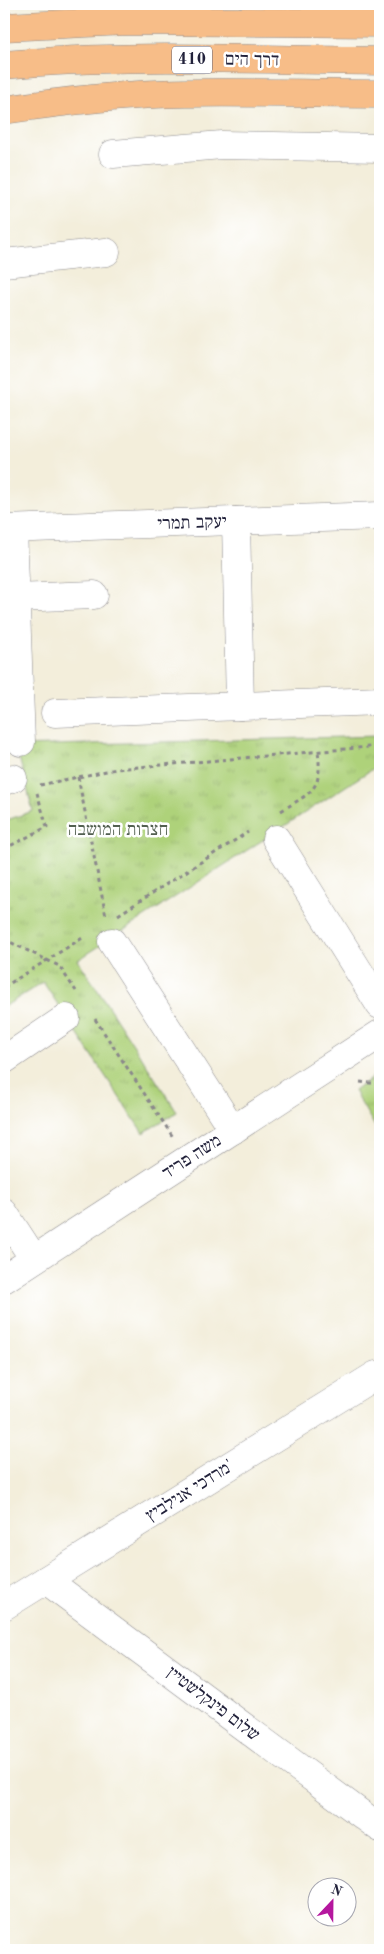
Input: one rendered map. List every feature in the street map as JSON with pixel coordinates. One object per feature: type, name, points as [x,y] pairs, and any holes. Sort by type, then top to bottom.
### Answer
[{"type":"main road","name":"410","points":[[4,27],[127,21],[380,23]]},
{"type":"main road","name":"דרך הים","points":[[4,65],[161,59],[380,61]]},
{"type":"main road","points":[[4,110],[81,99],[147,94],[380,94]]},
{"type":"street","points":[[113,154],[222,145],[380,148]]},
{"type":"street","points":[[4,263],[106,252]]},
{"type":"street","name":"יעקב תמרי","points":[[8,529],[380,516]]},
{"type":"street","points":[[236,522],[240,706]]},
{"type":"street","points":[[8,529],[15,598],[21,742]]},
{"type":"street","points":[[15,598],[94,595]]},
{"type":"street","points":[[55,713],[380,701]]},
{"type":"street","points":[[275,827],[380,1005]]},
{"type":"street","points":[[112,927],[233,1130]]},
{"type":"street","points":[[4,1060],[80,1010]]},
{"type":"street","name":"משה פריד","points":[[4,1279],[380,1034]]},
{"type":"street","points":[[4,1212],[34,1259]]},
{"type":"street","name":"מרדכי אנילביץ'","points":[[4,1606],[378,1377]]},
{"type":"street","name":"שלום פינקלשטיין","points":[[46,1580],[380,1828]]},
{"type":"path","points":[[4,848],[47,828],[35,787],[116,769],[380,746]]},
{"type":"path","points":[[275,827],[308,794],[318,781],[320,771],[318,752]]},
{"type":"path","points":[[78,777],[112,927],[249,831]]},
{"type":"path","points":[[4,987],[85,936]]},
{"type":"path","points":[[4,939],[59,966],[80,1010],[188,1160]]},
{"type":"green space","name":"חצרות המושבה","points":[[380,736],[380,764],[78,960],[177,1112],[143,1133],[43,982],[4,1007],[4,821],[33,811],[16,746]]},
{"type":"green space","points":[[380,1072],[380,1135],[354,1091]]}]
